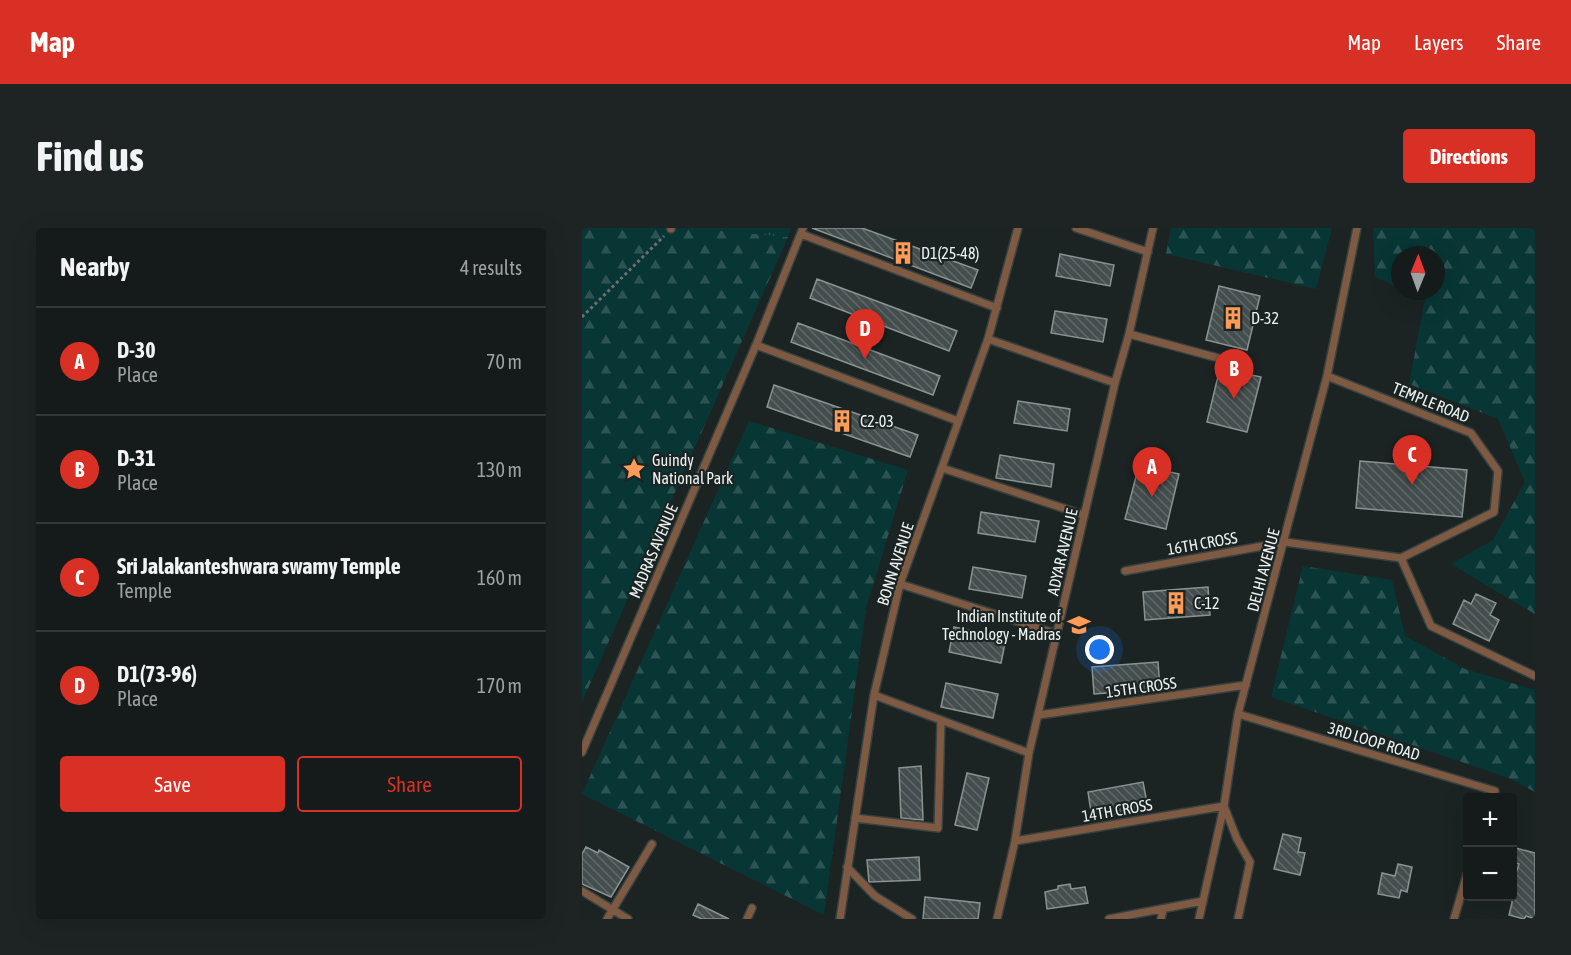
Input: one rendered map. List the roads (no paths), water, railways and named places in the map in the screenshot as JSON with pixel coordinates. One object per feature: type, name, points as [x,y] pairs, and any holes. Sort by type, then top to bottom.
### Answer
[{"type":"lane","name":"BONN AVENUE","points":[[840,919],[874,695],[900,584],[988,339],[1018,228]]},
{"type":"lane","points":[[1076,228],[1148,252]]},
{"type":"lane","name":"ADYAR AVENUE","points":[[998,919],[1015,841],[1029,753],[1153,228]]},
{"type":"lane","name":"DELHI AVENUE","points":[[1199,919],[1224,806],[1238,714],[1327,376],[1357,228]]},
{"type":"lane","points":[[802,231],[997,308]]},
{"type":"lane","name":"MADRAS AVENUE","points":[[582,752],[756,345],[802,231]]},
{"type":"lane","points":[[1129,334],[1233,362]]},
{"type":"lane","points":[[988,339],[1115,383]]},
{"type":"lane","points":[[756,345],[958,421]]},
{"type":"lane","name":"TEMPLE ROAD","points":[[1327,376],[1471,433],[1498,471],[1494,512],[1401,558]]},
{"type":"lane","points":[[942,468],[1084,515]]},
{"type":"lane","points":[[1285,542],[1401,558],[1431,626],[1535,676]]},
{"type":"lane","name":"16TH CROSS","points":[[1125,572],[1285,542]]},
{"type":"lane","points":[[900,584],[1057,634]]},
{"type":"lane","name":"15TH CROSS","points":[[1039,715],[1246,685]]},
{"type":"lane","points":[[874,695],[1029,753]]},
{"type":"lane","name":"3RD LOOP ROAD","points":[[1238,714],[1495,791],[1494,793]]},
{"type":"lane","points":[[855,819],[938,828],[941,720]]},
{"type":"lane","points":[[1224,806],[1250,862],[1238,919]]},
{"type":"lane","name":"14TH CROSS","points":[[1015,841],[1224,806]]},
{"type":"lane","points":[[607,919],[652,844]]},
{"type":"lane","points":[[847,867],[875,896],[912,919]]},
{"type":"lane","points":[[1454,919],[1463,888]]},
{"type":"lane","points":[[582,891],[628,919]]},
{"type":"lane","points":[[1109,919],[1203,901]]},
{"type":"lane","points":[[747,919],[752,908]]},
{"type":"lane","points":[[1161,919],[1163,910]]},
{"type":"place","name":"D1(25-48)","points":[[903,253]]},
{"type":"place","name":"D-32","points":[[1233,318]]},
{"type":"place","name":"D1(73-96)","points":[[865,359]]},
{"type":"place","name":"D-31","points":[[1234,399]]},
{"type":"place","name":"C2-03","points":[[842,421]]},
{"type":"place","name":"Guindy National Park","points":[[634,469]]},
{"type":"place","name":"Sri Jalakanteshwara swamy Temple","points":[[1412,485]]},
{"type":"place","name":"D-30","points":[[1152,497]]},
{"type":"place","name":"C-12","points":[[1176,603]]},
{"type":"place","name":"Indian Institute of Technology - Madras","points":[[1079,625]]}]
